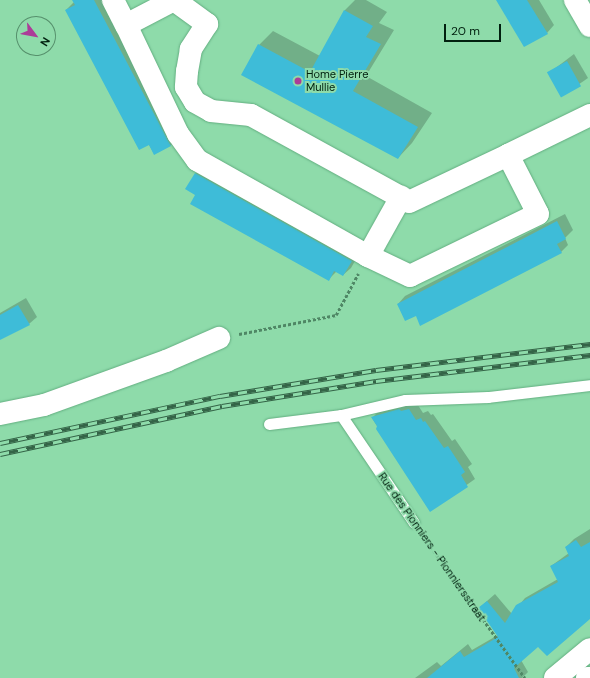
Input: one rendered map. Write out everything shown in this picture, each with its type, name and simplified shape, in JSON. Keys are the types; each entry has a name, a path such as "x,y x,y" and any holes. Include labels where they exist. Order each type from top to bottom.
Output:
{"street":[{"path":"113,0 178,134 197,160 368,256 410,276 538,214 508,155"},
{"path":"126,25 175,0 208,24 191,49 187,71 186,87 195,102 211,110 251,115 410,202 590,115"},
{"path":"575,0 590,26"},
{"path":"368,256 401,197"},
{"path":"0,414 44,405 166,361 219,338"},
{"path":"554,678 590,649"}],"lane":[{"path":"269,424 341,415 405,400 488,397 590,385"},
{"name":"Rue des Pionniers - Pionniersstraat","path":"341,415 414,523"}],"path":[{"path":"219,338 336,315 368,256"},
{"name":"Rue des Pionniers - Pionniersstraat","path":"414,523 525,678"}],"building":[{"path":"72,0 94,0 171,146 154,155 149,145 139,150 65,10 75,5"},
{"path":"496,0 527,0 548,34 524,47"},
{"name":"Home Pierre Mullie","path":"344,10 373,26 366,37 381,44 353,91 418,127 398,159 241,75 258,44 310,72"},
{"path":"567,61 581,86 561,98 547,72"},
{"path":"195,173 352,261 343,276 334,271 329,281 190,204 195,195 185,189"},
{"path":"557,221 566,239 557,244 562,253 420,326 416,316 405,321 397,304"},
{"path":"18,305 30,325 0,340 0,315"},
{"path":"399,409 401,411 409,409 416,420 421,418 423,422 425,421 444,448 448,446 465,472 461,475 468,487 430,512 376,429 377,426 371,417"},
{"path":"576,540 581,547 590,542 590,619 547,656 538,647 514,668 519,678 427,678 460,651 464,657 498,637 478,608 487,601 505,623 516,605 558,582 550,566 569,556 565,547"}],"railway":[{"path":"0,443 220,396 376,370 590,344"},
{"path":"0,454 222,406 376,381 590,355"}],"place":[{"name":"Home Pierre Mullie","path":"298,81"}]}
